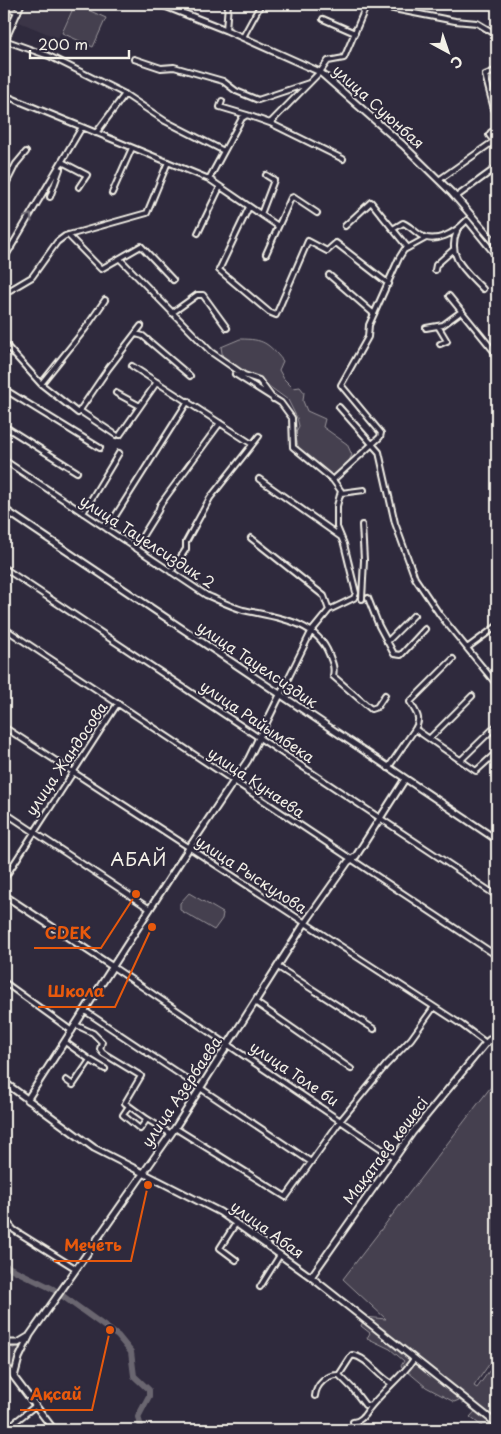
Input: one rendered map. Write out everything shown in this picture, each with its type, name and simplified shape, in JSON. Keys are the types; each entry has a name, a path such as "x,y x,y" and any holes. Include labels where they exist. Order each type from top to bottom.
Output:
{"street":[{"path":"21,4 4,41 49,56 125,94 165,121 224,150"},
{"name":"улица Суюнбая","path":"160,4 243,37 320,72 403,145 439,180 497,245"},
{"path":"226,30 228,4"},
{"path":"243,37 260,4"},
{"path":"270,123 320,72 328,61 344,58 368,4 477,23 497,35"},
{"path":"400,10 402,4"},
{"path":"4,6 18,12"},
{"path":"323,19 355,34"},
{"path":"134,59 161,68 174,67 223,81 236,91 258,100 309,83"},
{"path":"494,110 485,75 497,70"},
{"path":"96,133 125,94"},
{"path":"4,95 209,179 278,226"},
{"path":"222,101 220,107 270,123 343,159"},
{"path":"209,179 242,118 247,115"},
{"path":"4,259 82,127"},
{"path":"497,132 489,134 497,146"},
{"path":"439,180 494,141"},
{"path":"112,193 132,148"},
{"path":"4,188 16,164 26,152"},
{"path":"62,161 87,175 79,187"},
{"path":"50,197 62,161"},
{"path":"4,304 5,293 32,277 57,242 68,235 147,213 168,162"},
{"path":"456,197 497,167"},
{"path":"260,214 274,180 266,175"},
{"path":"198,233 220,186"},
{"path":"266,254 291,198 317,213"},
{"path":"345,226 371,202 408,248"},
{"path":"249,207 219,270 269,312 276,315 308,241 312,241 327,251 336,243 389,284"},
{"path":"333,480 372,444 381,433 341,385 368,337 369,325 399,258 408,248 426,238 439,237 457,231 472,215"},
{"path":"466,221 497,256"},
{"path":"392,229 406,224 426,238"},
{"path":"457,231 453,250 458,263 483,289"},
{"path":"68,235 101,269 140,246 173,280"},
{"path":"4,242 11,248"},
{"path":"435,270 436,265 453,250"},
{"path":"120,259 211,352 244,375 259,380 273,399"},
{"path":"329,276 374,314"},
{"path":"172,313 197,294 203,295 227,328"},
{"path":"449,296 497,355"},
{"path":"41,384 85,329 105,300"},
{"path":"426,328 448,322 462,311"},
{"path":"80,411 108,369 141,326"},
{"path":"438,326 447,341 440,344"},
{"path":"136,334 142,336 190,376"},
{"path":"4,343 41,384 76,413 80,411 118,435 157,382"},
{"path":"132,366 252,444"},
{"path":"27,1100 189,848 234,782 260,738 311,632 329,610 354,598 356,593 336,519 341,493 333,480 295,450 291,444 292,418 281,403 234,374"},
{"path":"4,389 100,448"},
{"path":"116,393 140,406"},
{"path":"107,529 188,401"},
{"path":"339,407 382,458 395,524 415,578 440,615 497,685"},
{"path":"135,548 158,511 160,504 220,423"},
{"path":"4,426 77,472"},
{"path":"171,572 186,549 186,542 210,498 259,436"},
{"path":"83,513 119,453"},
{"name":"улица Тауелсиздик 2","path":"4,460 206,596 241,609 285,618 311,632 325,643 334,668 333,676 340,684 374,710 385,695"},
{"path":"259,479 341,538"},
{"path":"341,493 364,490"},
{"name":"улица Тауелсиздик","path":"4,509 497,840"},
{"path":"362,525 364,560 362,598"},
{"path":"251,538 324,596 329,610"},
{"name":"улица Райымбека","path":"4,568 497,896"},
{"path":"368,598 394,654 401,655 425,629"},
{"path":"387,642 414,615"},
{"path":"467,648 497,626"},
{"name":"улица Кунаева","path":"4,628 497,956"},
{"path":"388,768 419,723 419,718 410,702 453,659"},
{"path":"430,738 472,696"},
{"name":"улица Жандосова","path":"4,878 118,703"},
{"path":"462,760 497,725"},
{"name":"улица Рыскулова","path":"4,727 434,1007 486,1043"},
{"path":"415,729 462,760 476,772 497,752"},
{"name":"улица Азербаева","path":"14,1377 19,1358 30,1334 142,1172 171,1134 305,923 351,860 356,856 405,779"},
{"path":"4,812 150,909"},
{"name":"улица Толе би","path":"4,894 395,1158"},
{"path":"278,966 374,1029"},
{"path":"4,982 72,1031"},
{"path":"255,1002 351,1069"},
{"path":"175,1128 286,1197 341,1120 386,1064 411,1039 434,1007"},
{"path":"85,1010 311,1162"},
{"path":"76,1025 93,1033 102,1042 100,1049 103,1052 140,1076 125,1100 129,1106 171,1134"},
{"name":"Мақатаев көшесі","path":"311,1277 395,1158 486,1043 497,1033"},
{"path":"65,1042 105,1069"},
{"path":"66,1080 73,1085 90,1060"},
{"name":"улица Абая","path":"4,1082 94,1148 220,1212 236,1223 311,1277 497,1424"},
{"path":"129,1106 123,1115 140,1129 147,1119"},
{"path":"4,1218 14,1230 76,1268"},
{"path":"236,1223 220,1248 236,1260"},
{"path":"260,1287 280,1255"},
{"path":"4,1343 18,1343 30,1334"},
{"path":"315,1396 316,1391 327,1378 339,1376 352,1355 361,1357 377,1374 391,1383"},
{"path":"353,1422 361,1419 414,1359"},
{"path":"4,1364 54,1430"},
{"path":"339,1376 353,1388 365,1405 371,1406"},
{"path":"5,1430 35,1406"}],"shaded area":[{"path":"27,4 74,4 58,38 19,22"},
{"path":"75,4 106,18 93,47 62,33"},
{"path":"240,339 260,341 269,346 283,361 279,370 284,379 293,388 300,387 304,392 303,401 307,411 325,419 323,427 347,444 352,455 346,467 333,478 299,450 295,434 299,426 288,400 262,381 244,373 223,359 221,347"},
{"path":"189,893 223,913 222,919 214,930 180,910 180,903"},
{"path":"497,1079 497,1353 474,1386 477,1388 497,1360 497,1430 487,1430 470,1417 480,1406 470,1398 464,1404 459,1400 454,1402 426,1387 401,1366 404,1361 390,1349 367,1338 370,1333 361,1326 365,1317 386,1319 343,1279"},
{"path":"25,1342 12,1371 4,1361 4,1346 14,1348"}],"waterway":[{"path":"4,1265 53,1289 118,1336 131,1352 134,1376 149,1390 149,1396 138,1417 142,1430"}],"place":[{"name":"CDEK","path":"136,894"},
{"name":"Школа","path":"152,927"},
{"name":"Мечеть","path":"148,1185"},
{"name":"Ақсай","path":"110,1330"}],"district":[{"name":"АБАЙ","path":"139,860"}]}
